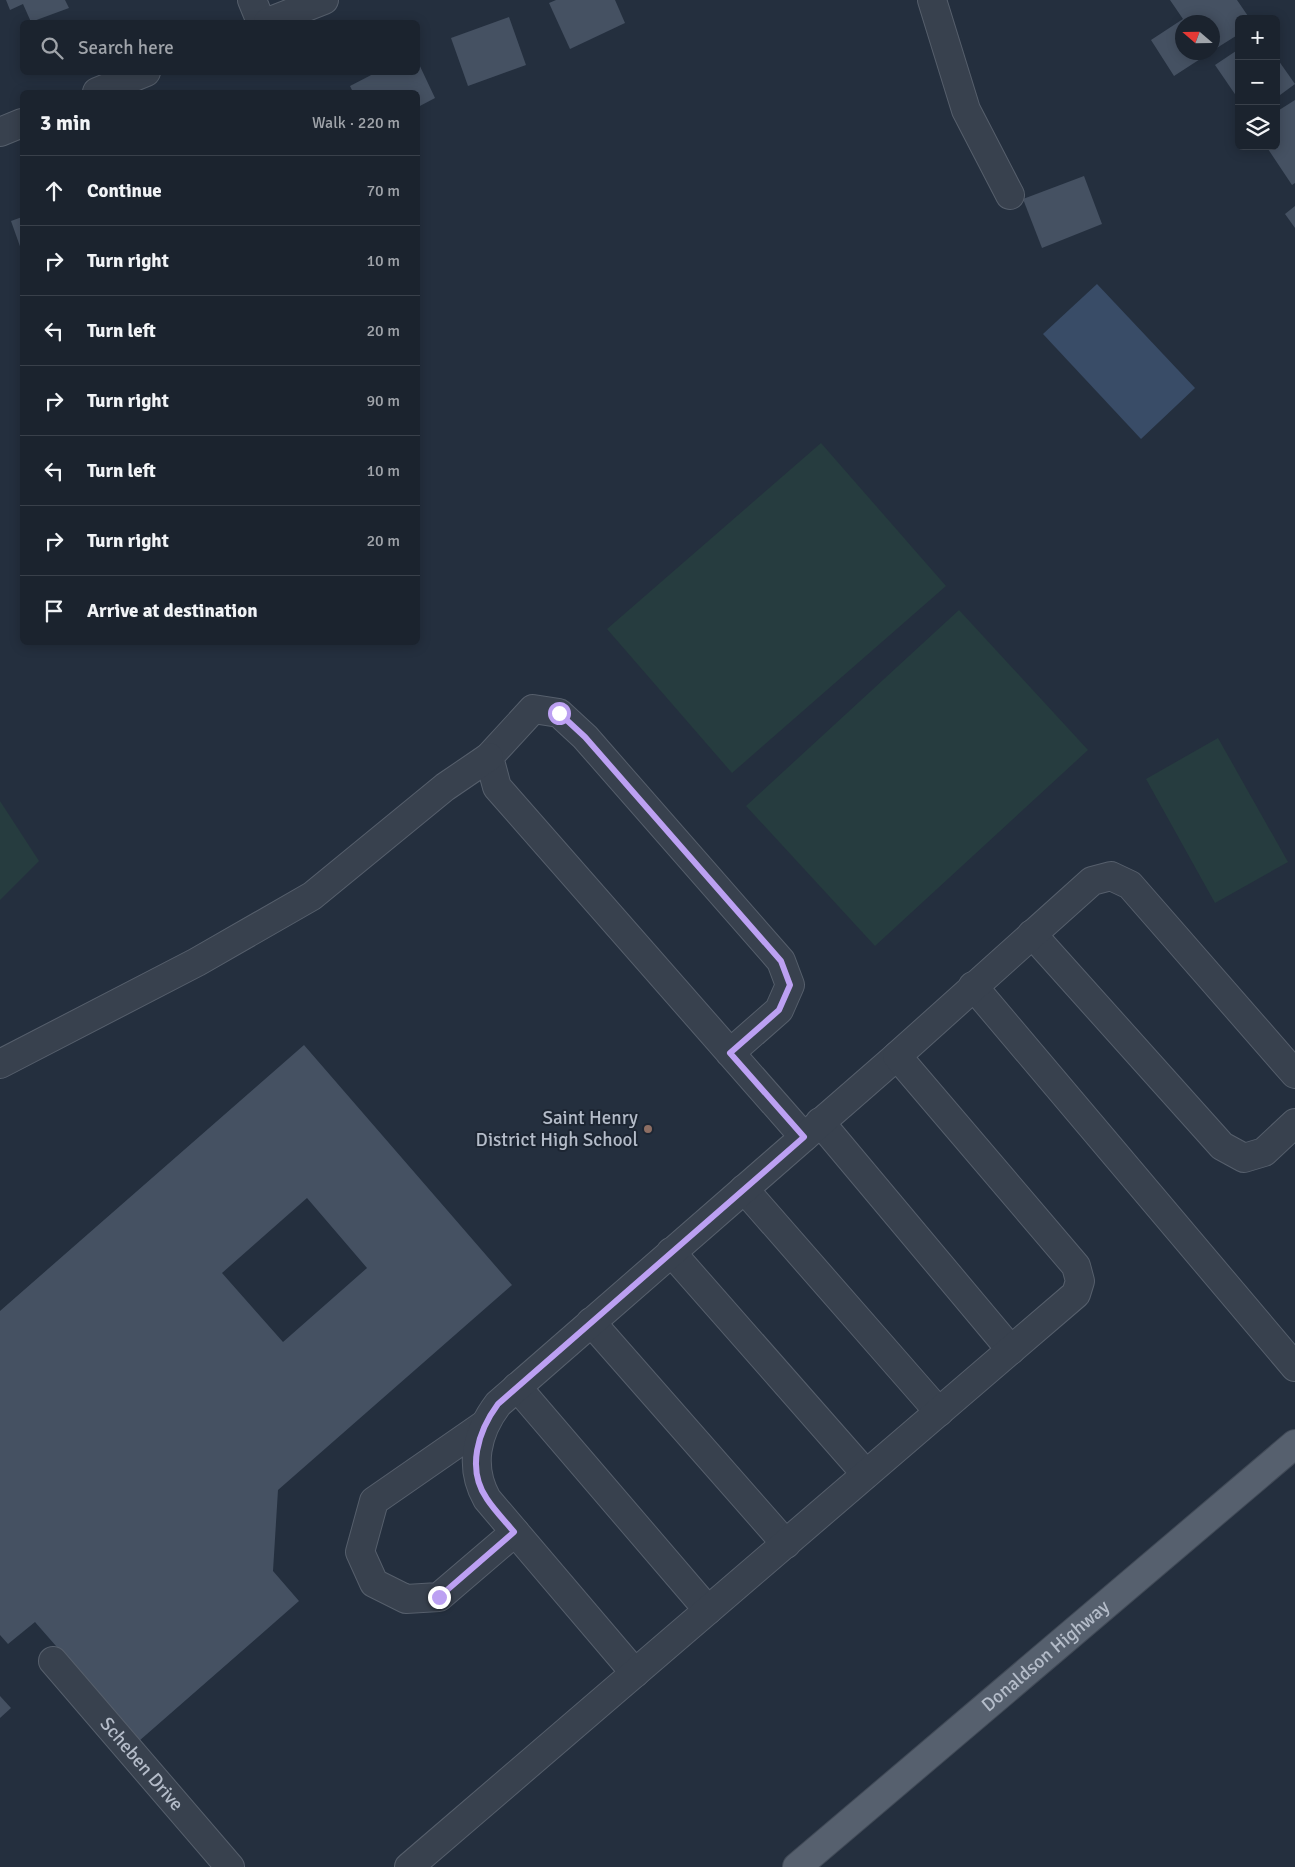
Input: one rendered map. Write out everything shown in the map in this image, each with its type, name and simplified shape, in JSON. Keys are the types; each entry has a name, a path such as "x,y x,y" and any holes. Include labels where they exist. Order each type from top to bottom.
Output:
{"main road":[{"name":"Donaldson Highway","path":"797,1867 1295,1444"}],"street":[{"path":"252,0 260,20"},
{"path":"273,20 324,0"},
{"path":"932,0 966,110 1010,196"},
{"path":"102,90 139,75"},
{"path":"0,132 20,124"},
{"path":"0,1064 197,962 312,896 445,787 489,756 533,709 559,713 585,737 781,961 790,985 779,1010 730,1053"},
{"path":"489,756 497,787 730,1053 812,1130 1011,1350"},
{"path":"636,1673 514,1532 487,1499 480,1487 476,1460 485,1424 498,1404 897,1056 1092,881 1111,876 1130,885 1295,1074"},
{"path":"1032,934 1222,1146 1244,1158 1264,1152 1295,1123"},
{"path":"973,986 1295,1367"},
{"path":"409,1867 1076,1294 1080,1287 1076,1266 897,1056"},
{"path":"744,1189 939,1412"},
{"path":"671,1252 866,1474"},
{"path":"591,1322 786,1544"},
{"path":"517,1387 708,1610"},
{"path":"485,1424 374,1501 360,1552 374,1583 406,1599 439,1597 514,1532"},
{"name":"Scheben Drive","path":"53,1661 230,1867"}],"green space":[{"path":"821,443 946,586 732,773 607,629"},
{"path":"959,610 1088,750 875,946 746,806"},
{"path":"1218,738 1288,862 1215,903 1146,779"},
{"path":"0,801 39,861 0,900"}],"water":[{"path":"1097,284 1195,388 1141,439 1043,334"}],"building":[{"path":"6,0 65,0 69,8 36,20 30,20 23,4 10,10"},
{"path":"556,0 615,0 625,23 570,49 549,3"},
{"path":"1170,0 1237,0 1247,15 1235,15 1235,37 1220,46 1220,15 1180,15"},
{"path":"509,17 526,65 468,86 451,38"},
{"path":"1175,24 1175,60 1199,60 1174,76 1151,40"},
{"path":"1235,52 1235,94 1215,65"},
{"path":"1280,63 1295,84 1280,95"},
{"path":"420,66 435,98 420,106 420,90 352,90 350,86 371,75 420,75"},
{"path":"1295,100 1295,183 1292,185 1269,150 1280,150 1280,109"},
{"path":"1084,176 1102,224 1042,248 1023,199"},
{"path":"1295,206 1295,228 1285,214"},
{"path":"20,218 20,246 11,221"},
{"path":"304,1045 512,1285 278,1490 273,1571 299,1601 139,1741 35,1622 8,1644 0,1635 0,1311","holes":["307,1198 367,1268 283,1342 222,1273"]},
{"path":"0,1696 11,1708 0,1718"}],"place":[{"name":"Saint Henry District High School","path":"648,1129"}],"route":[{"path":"439,1597 514,1532 487,1499 480,1487 476,1474 480,1436 490,1414 498,1404 804,1137 730,1053 779,1010 790,985 781,961 585,737 559,713"}]}
